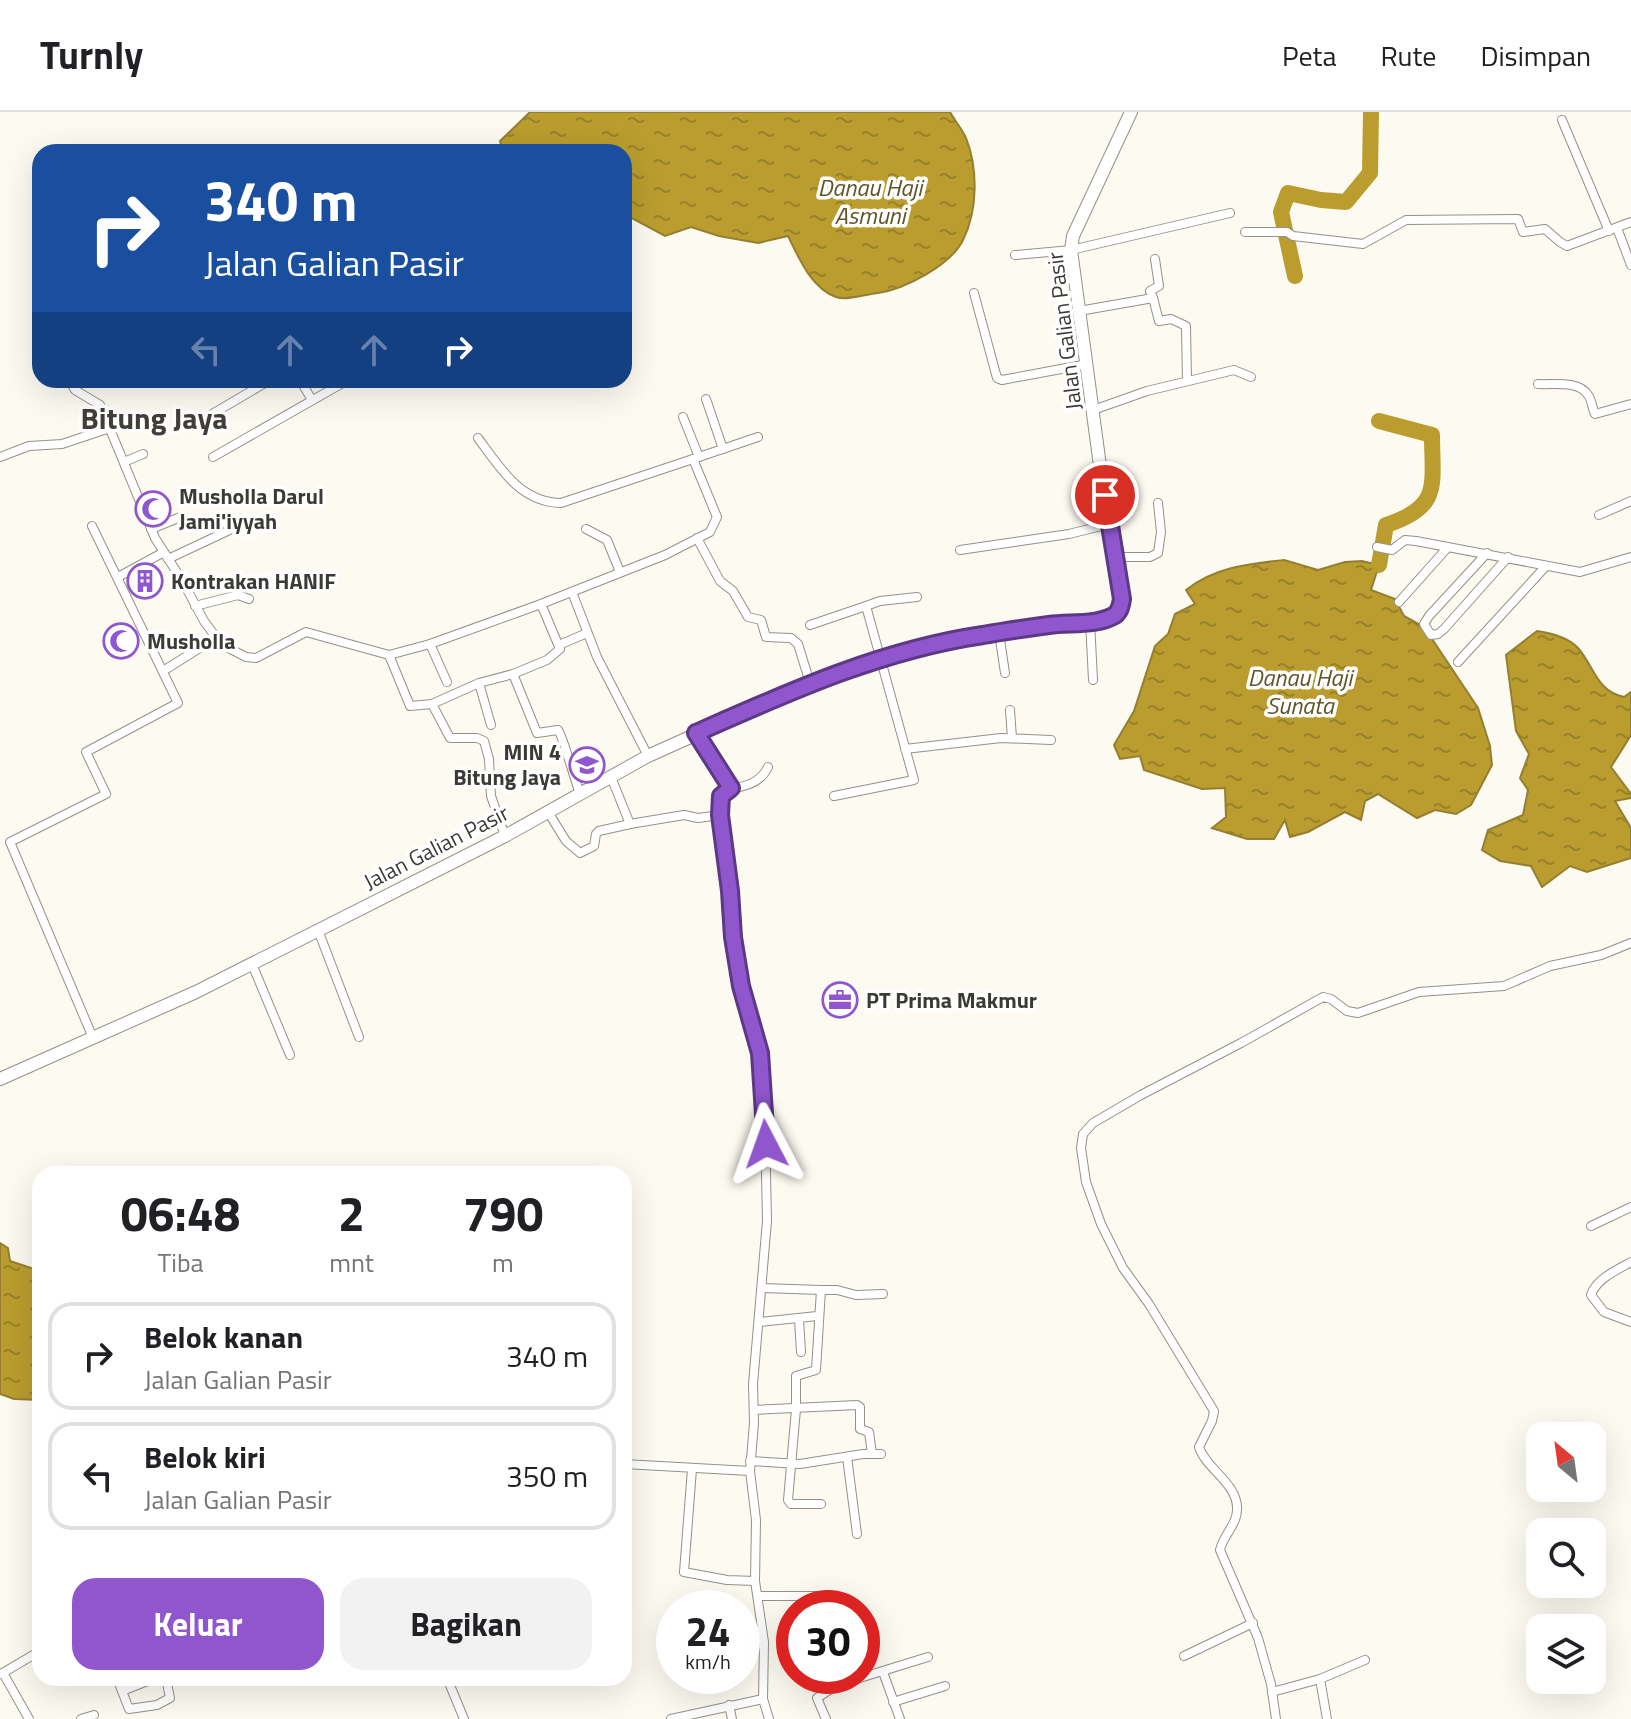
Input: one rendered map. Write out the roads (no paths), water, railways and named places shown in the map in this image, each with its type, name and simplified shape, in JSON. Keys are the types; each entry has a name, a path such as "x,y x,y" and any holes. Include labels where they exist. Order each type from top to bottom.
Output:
{"street":[{"name":"Jalan Galian Pasir","path":"0,1079 252,964 505,836 648,756 810,683 881,658 949,641 1114,615 1121,605 1116,557 1071,250 1073,236 1131,112"},
{"path":"1562,120 1631,265"},
{"path":"1015,255 1071,250 1230,213"},
{"path":"1245,232 1285,232 1293,236 1359,244 1406,220 1518,219 1524,233 1545,229 1567,246 1631,222"},
{"path":"1155,259 1159,286 1150,291 1159,321 1173,319 1186,326 1187,381"},
{"path":"974,293 997,378 1002,380 1088,364"},
{"path":"1079,311 1153,298"},
{"path":"1093,410 1147,391 1234,370 1251,377"},
{"path":"1538,384 1558,383 1583,390 1595,414 1631,404"},
{"path":"74,388 98,402 151,529 195,606 221,644 246,657 264,656 306,632 389,655 430,644 665,555 710,532 717,523 717,517 683,417"},
{"path":"202,420 256,388"},
{"path":"305,388 312,400"},
{"path":"213,457 334,388"},
{"path":"706,399 723,449"},
{"path":"0,457 29,446 62,444 110,428"},
{"path":"478,438 527,495 561,503 758,437"},
{"path":"124,462 143,454"},
{"path":"1599,515 1631,501"},
{"path":"1116,557 1155,556 1160,547 1158,503"},
{"path":"151,529 183,516"},
{"path":"118,577 251,520"},
{"path":"960,550 1069,534 1109,524"},
{"path":"92,526 178,703 86,752 106,794 10,842 93,1038"},
{"path":"586,529 607,540 620,572"},
{"path":"697,538 720,581 733,591 748,617 761,620 766,637 791,638 798,644 810,683"},
{"path":"1377,547 1392,550 1405,540 1580,572 1631,557"},
{"path":"1399,602 1448,547"},
{"path":"1487,553 1429,616 1424,624 1431,635 1444,629 1508,557"},
{"path":"1458,662 1546,566"},
{"path":"572,592 604,672 648,756"},
{"path":"195,606 238,595 249,599"},
{"path":"810,625 880,601 917,597"},
{"path":"389,655 410,706 432,704 479,683 513,674 558,653 559,645 541,604"},
{"path":"834,796 914,780 866,606"},
{"path":"1090,621 1093,680"},
{"path":"559,645 587,633"},
{"path":"999,633 1005,673"},
{"path":"163,671 215,635"},
{"path":"430,644 447,682"},
{"path":"513,674 537,733 558,730 562,734 580,794"},
{"path":"479,683 491,725"},
{"path":"432,704 450,738 484,741 489,759 491,796 505,836"},
{"path":"1010,710 1012,738"},
{"path":"562,734 572,733"},
{"path":"696,733 731,788"},
{"path":"905,749 1012,738 1051,740"},
{"path":"757,1590 756,1520 750,1466 753,1384 767,1221 766,1161 760,1053 741,986 720,815 721,796 731,788 757,781 768,767"},
{"path":"611,777 630,824"},
{"path":"548,812 566,841 580,853 594,846 599,831 684,815 698,818 720,815"},
{"path":"318,930 359,1037"},
{"path":"1276,1719 1272,1692 1253,1623 1220,1550 1238,1508 1229,1488 1205,1460 1199,1447 1214,1411 1149,1304 1123,1268 1106,1234 1086,1182 1081,1148 1083,1134 1093,1123 1141,1095 1323,997 1347,1011 1358,1013 1419,992 1504,986 1550,966 1601,955 1631,943"},
{"path":"252,964 290,1055"},
{"path":"1591,1226 1631,1207"},
{"path":"1631,1262 1600,1282 1591,1295 1604,1312 1631,1322"},
{"path":"762,1288 883,1294"},
{"path":"821,1290 816,1370 796,1376 788,1503 821,1504"},
{"path":"759,1322 817,1316"},
{"path":"799,1319 801,1352"},
{"path":"632,1464 692,1469 792,1465 877,1454 869,1432 860,1429 860,1407 857,1405 754,1410"},
{"path":"847,1457 857,1534"},
{"path":"692,1469 683,1571 727,1580 755,1581"},
{"path":"760,1611 764,1642 763,1699 769,1719"},
{"path":"1184,1656 1253,1623"},
{"path":"29,1719 2,1674 32,1656"},
{"path":"826,1719 817,1702 818,1695 837,1685 928,1657"},
{"path":"1272,1692 1320,1679 1365,1660"},
{"path":"883,1672 900,1719"},
{"path":"1320,1679 1327,1719"},
{"path":"120,1686 129,1709 157,1705 170,1698 168,1686"},
{"path":"122,1691 135,1686"},
{"path":"450,1686 464,1719"},
{"path":"893,1702 945,1686"},
{"path":"671,1719 763,1699"},
{"path":"729,1705 732,1719"},
{"path":"81,1719 94,1715"}],"water":[{"name":"Danau Haji Asmuni","path":"530,112 950,112 970,150 974,202 963,240 938,267 889,291 840,298 827,293 813,280 788,236 758,243 691,227 665,236 632,218 632,144 501,144 500,141"},
{"name":"Danau Haji Sunata","path":"1284,560 1318,570 1345,562 1362,561 1379,565 1371,590 1395,599 1404,616 1424,627 1478,708 1490,746 1492,765 1471,805 1456,814 1435,810 1417,818 1378,794 1365,801 1361,820 1345,812 1308,832 1290,837 1285,820 1274,839 1247,839 1212,828 1226,817 1225,788 1202,789 1144,770 1140,756 1120,759 1114,745 1134,711 1155,646 1168,634 1175,614 1195,604 1186,590 1220,571"},
{"path":"1537,631 1559,636 1574,644 1607,689 1624,697 1631,692 1631,735 1611,767 1631,794 1631,798 1615,801 1631,828 1631,858 1587,872 1570,866 1542,887 1531,866 1500,861 1482,850 1488,830 1523,815 1528,790 1520,778 1529,754 1516,731 1506,655"},
{"path":"0,1243 8,1248 10,1261 32,1268 32,1400 14,1399 0,1394"}],"waterway":[{"path":"1295,276 1281,212 1288,193 1346,202 1370,173 1371,112"},
{"path":"1379,421 1432,435 1433,468 1430,492 1425,502 1404,518 1386,525 1379,565"}],"place":[{"name":"Musholla Darul Jami'iyyah","path":"153,509"},
{"name":"Kontrakan HANIF","path":"145,581"},
{"name":"Musholla","path":"121,641"},
{"name":"MIN 4 Bitung Jaya","path":"587,765"},
{"name":"PT Prima Makmur","path":"840,1000"}],"district":[{"name":"Bitung Jaya","path":"154,418"}]}
